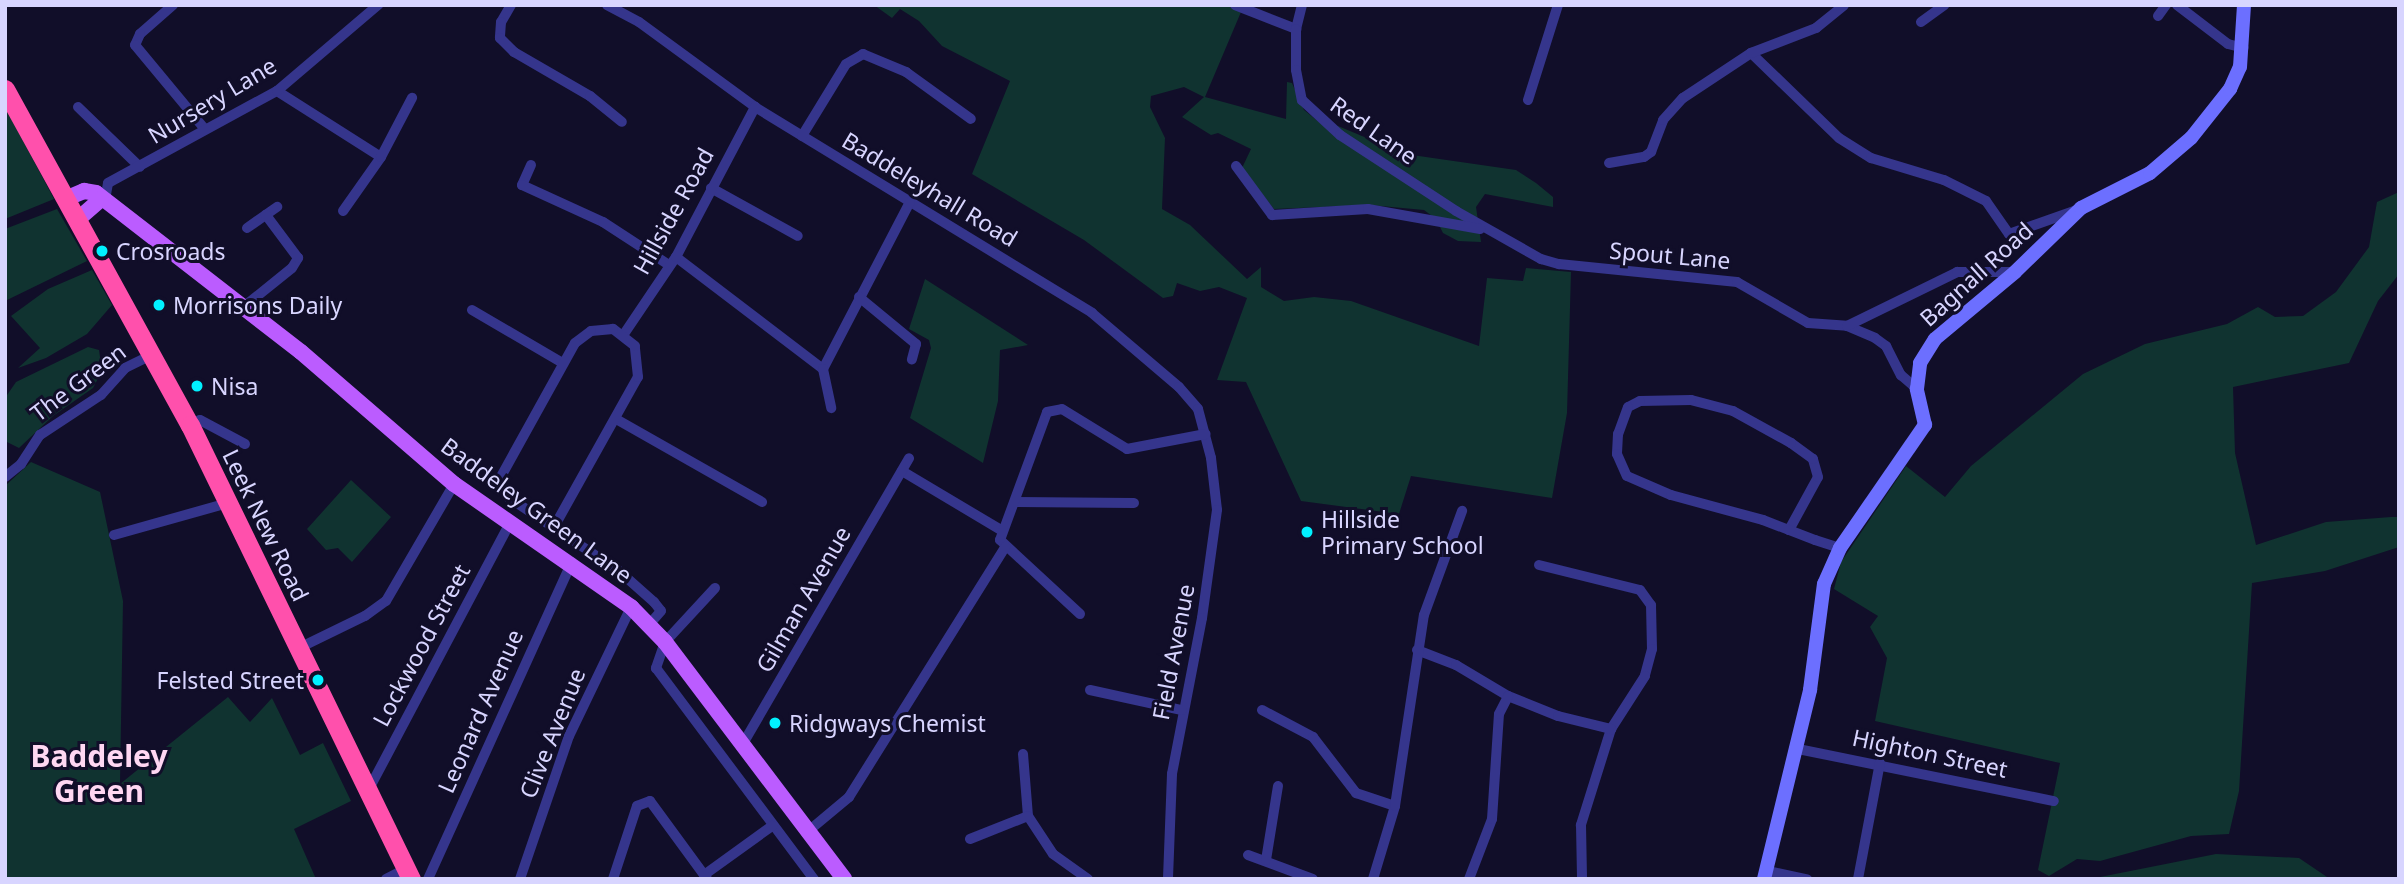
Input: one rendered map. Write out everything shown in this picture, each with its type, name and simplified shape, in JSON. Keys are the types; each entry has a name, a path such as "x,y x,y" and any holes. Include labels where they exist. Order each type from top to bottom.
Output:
{"highway":[{"name":"Leek New Road","path":"5,89 190,425 408,874"}],"main road":[{"path":"65,199 84,191 96,193 103,200 77,220"},
{"name":"Baddeley Green Lane","path":"103,200 241,309 301,352 454,484 572,562 631,607 665,642 839,877"}],"street":[{"path":"173,5 140,34 135,46 204,128"},
{"name":"Nursery Lane","path":"103,200 108,183 204,128 277,91 377,5"},
{"path":"511,5 501,22 500,38 514,52 590,96 622,122"},
{"name":"Baddeleyhall Road","path":"607,5 639,22 755,107 1092,313 1156,367 1198,410 1206,434"},
{"path":"1235,5 1296,29"},
{"name":"Red Lane","path":"1302,5 1296,29 1297,89 1314,114 1487,230"},
{"path":"1528,100 1558,5"},
{"path":"1609,163 1651,152 1663,120 1683,98 1751,54 1815,28 1844,5"},
{"path":"1921,22 1944,5"},
{"path":"2158,16 2166,5"},
{"path":"2178,5 2228,44 2244,48"},
{"name":"Bagnall Road","path":"1766,875 1798,749 1824,584 1840,548 1925,425 1917,388 1920,362 1935,339 2015,272 2081,208 2150,173 2191,138 2230,89 2244,48 2245,5"},
{"path":"802,136 846,64 863,54 906,72 971,119"},
{"path":"1751,54 1839,138 1871,158 1944,180 1986,201 2009,234 2081,208"},
{"path":"277,91 381,157"},
{"path":"343,211 381,157 412,98"},
{"path":"78,107 140,167"},
{"name":"Hillside Road","path":"624,334 672,261 755,107"},
{"path":"531,165 522,185 603,222 672,261 823,369"},
{"path":"1236,166 1272,215 1368,209 1487,230"},
{"path":"711,188 798,236"},
{"path":"831,408 823,369 910,202"},
{"path":"247,228 277,207"},
{"path":"241,309 292,268 298,258 266,215"},
{"name":"Spout Lane","path":"1487,230 1559,264 1737,282 1808,323 1847,326 1885,345 1900,375 1917,388"},
{"path":"1847,326 1958,272 2015,272"},
{"path":"859,297 916,344 912,359"},
{"path":"472,310 561,362"},
{"path":"511,499 501,490 500,474 561,362 582,335 602,327 624,334 635,346 640,366 616,419 554,527"},
{"name":"The Green","path":"5,477 21,464 40,435 101,395 124,368 152,355"},
{"path":"1789,530 1818,477 1813,459 1791,443 1733,411 1691,400 1640,401 1628,407 1618,434 1617,454 1627,476 1671,495 1840,548"},
{"path":"1080,614 1005,547 1001,530 1017,502 1046,412 1056,408 1127,449 1206,434"},
{"path":"616,419 762,502"},
{"path":"190,425 200,421 245,444"},
{"name":"Field Avenue","path":"1168,879 1172,774 1215,544 1216,498 1206,434"},
{"name":"Gilman Avenue","path":"741,747 909,458"},
{"path":"902,471 1001,530"},
{"path":"299,648 365,616 386,601 454,484"},
{"name":"Lockwood Street","path":"369,789 506,518 511,499"},
{"name":"Baddeley Green Lane","path":"511,499 619,570 661,611 649,625"},
{"path":"1017,502 1134,503"},
{"path":"120,530 228,503"},
{"path":"1374,878 1395,806 1424,615 1462,511"},
{"path":"806,833 849,797 1005,547"},
{"name":"Leonard Avenue","path":"428,879 572,562"},
{"path":"1539,565 1640,590 1651,606 1652,649 1645,676 1611,729 1581,825 1582,879"},
{"path":"715,588 665,642 656,668 814,879"},
{"name":"Clive Avenue","path":"520,879 569,736 631,607"},
{"path":"1417,650 1457,665 1508,696 1558,716 1611,729"},
{"path":"1090,690 1182,710"},
{"path":"1469,879 1492,819 1499,714 1508,696"},
{"path":"1265,727 1267,713 1324,747 1356,793 1395,806"},
{"name":"Highton Street","path":"1798,749 1880,763 2054,801"},
{"path":"1023,754 1028,817 1053,854 1088,879"},
{"path":"1858,879 1880,763"},
{"path":"1024,773 1037,772"},
{"path":"1266,860 1278,786"},
{"path":"614,879 641,801 650,801 706,877 772,826"},
{"path":"970,838 1028,817"},
{"path":"1248,855 1313,879"},
{"path":"386,879 408,874"},
{"path":"1766,875 1807,879"}],"green space":[{"path":"874,5 1227,5 1241,12 1205,97 1286,119 1287,82 1292,83 1304,110 1330,131 1338,126 1405,154 1516,170 1536,183 1553,197 1553,207 1485,194 1476,207 1481,242 1458,241 1443,233 1436,219 1424,210 1370,205 1274,209 1242,168 1251,149 1218,133 1211,135 1182,117 1204,97 1184,87 1151,96 1150,107 1165,138 1162,209 1190,225 1247,279 1261,267 1261,287 1284,301 1314,297 1351,301 1479,346 1487,278 1523,281 1526,268 1571,272 1567,413 1552,498 1411,476 1399,514 1301,501 1246,382 1217,380 1247,298 1219,287 1200,291 1177,283 1173,296 1163,298 1084,240 972,174 1010,81 942,46 919,21 900,9 892,18"},
{"path":"5,107 54,199 5,219"},
{"path":"2399,192 2399,274 2378,301 2349,363 2233,387 2235,453 2256,545 2326,522 2399,517 2399,547 2325,571 2252,583 2239,791 2229,834 2191,836 2100,861 2077,859 2049,876 2038,870 2060,763 1875,721 1887,658 1870,627 1878,616 1834,589 1841,562 1906,466 1945,497 1971,466 2083,374 2145,344 2227,324 2258,307 2275,317 2303,316 2336,292 2369,247 2377,202"},
{"path":"57,209 87,261 5,301 5,229"},
{"path":"92,270 112,305 87,334 46,358 18,368 40,348 11,316 48,289"},
{"path":"925,279 1028,345 1000,350 998,401 983,463 910,418 931,348 929,340 909,329"},
{"path":"88,347 99,350 102,371 93,388 53,416 19,448 7,442 5,398 16,382"},
{"path":"31,462 100,492 123,601 120,784 228,697 250,722 272,698 300,755 323,743 351,801 294,829 316,879 5,879 5,486"},
{"path":"351,480 391,517 352,562 338,548 326,550 307,529"},
{"path":"2216,854 2299,858 2330,879 2090,879"}],"place":[{"name":"Crosroads","path":"102,251"},
{"name":"Morrisons Daily","path":"159,305"},
{"name":"Nisa","path":"197,386"},
{"name":"Hillside Primary School","path":"1307,532"},
{"name":"Felsted Street","path":"318,680"},
{"name":"Ridgways Chemist","path":"775,723"}],"district":[{"name":"Baddeley Green","path":"99,773"}]}
